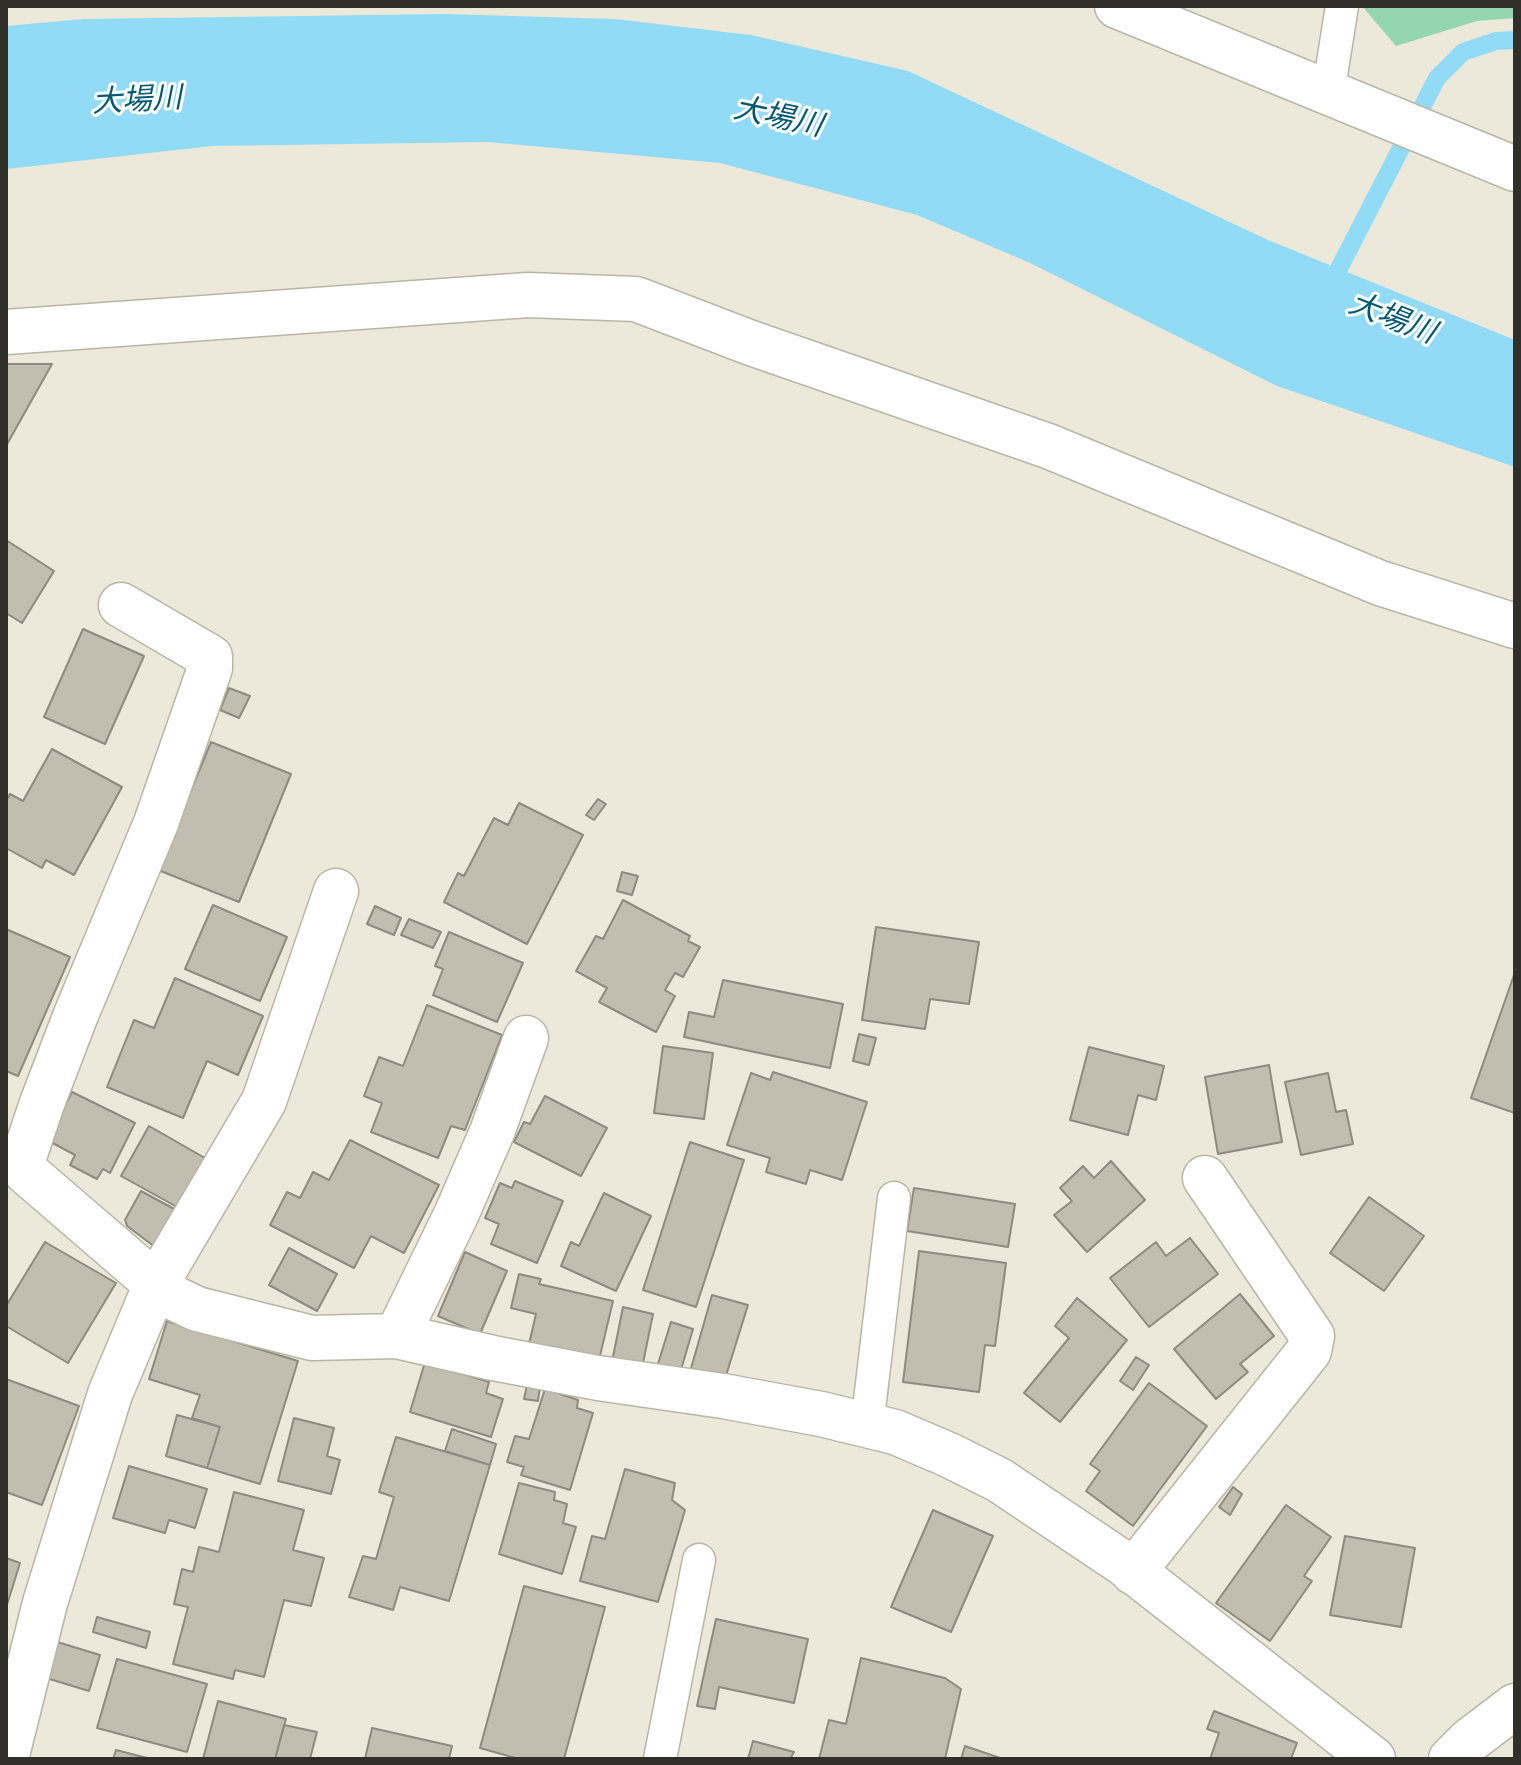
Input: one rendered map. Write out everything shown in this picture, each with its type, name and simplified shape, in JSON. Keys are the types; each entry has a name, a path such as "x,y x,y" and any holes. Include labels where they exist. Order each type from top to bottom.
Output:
{"street":[{"path":"1117,6 1515,169"},
{"path":"6,332 528,295 636,299 751,343 1048,446 1380,583 1515,626"},
{"path":"121,605 210,657 210,668 156,823 75,1017 22,1163 26,1172 156,1284 197,1309 258,1327 312,1338 397,1336 598,1378 737,1398 821,1414 908,1438 999,1480 1133,1572 1373,1759"},
{"path":"6,1759 45,1603 110,1394 156,1284 264,1101 336,891"},
{"path":"397,1336 456,1215 492,1132 526,1038"},
{"path":"1133,1572 1309,1351 1312,1336 1205,1178"},
{"path":"1451,1759 1515,1706"}],"lane":[{"path":"1328,94 1342,6"},
{"path":"867,1426 894,1198"},
{"path":"660,1759 699,1560"}],"green space":[{"path":"1362,6 1515,6 1515,18 1477,21 1396,46"}],"water":[{"name":"大場川","path":"445,14 615,19 751,35 908,71 1268,240 1515,340 1515,467 1277,386 1028,262 917,215 720,163 488,142 212,146 6,169 6,26 84,19"}],"building":[{"path":"6,364 52,364 6,446"},
{"path":"6,540 54,571 22,623 6,613"},
{"path":"83,629 144,656 105,744 44,717"},
{"path":"229,688 250,696 239,718 220,710"},
{"path":"211,742 291,774 239,902 158,870"},
{"path":"52,749 122,787 74,875 46,860 42,868 6,848 6,801 10,794 23,801"},
{"path":"598,799 606,804 594,820 586,815"},
{"path":"519,803 583,835 527,944 444,902 458,873 464,876 494,818 508,825"},
{"path":"622,872 638,876 632,895 617,891"},
{"path":"623,900 690,936 688,941 700,947 683,977 675,973 665,990 675,996 656,1032 599,1002 607,988 576,971 596,936 603,939"},
{"path":"213,905 287,937 260,1001 185,969"},
{"path":"375,906 401,918 394,935 367,924"},
{"path":"409,919 441,932 433,948 401,935"},
{"path":"876,927 979,942 969,1004 930,999 925,1029 862,1020"},
{"path":"6,929 70,957 18,1076 6,1071"},
{"path":"449,932 523,963 497,1022 433,995 443,969 435,966"},
{"path":"1515,972 1515,1113 1471,1098"},
{"path":"175,978 263,1016 238,1075 207,1061 183,1118 107,1087 134,1020 154,1028"},
{"path":"723,980 843,1004 830,1068 684,1037 689,1012 714,1017"},
{"path":"427,1005 502,1035 465,1130 451,1126 438,1158 371,1132 382,1103 364,1096 379,1057 403,1066"},
{"path":"859,1034 876,1038 869,1065 853,1061"},
{"path":"663,1046 713,1053 704,1119 654,1113"},
{"path":"1089,1047 1164,1066 1156,1100 1138,1095 1128,1135 1070,1120"},
{"path":"1269,1065 1282,1142 1218,1154 1205,1077"},
{"path":"773,1072 867,1102 842,1180 810,1170 806,1184 766,1172 770,1158 727,1145 751,1073 770,1080"},
{"path":"1328,1073 1336,1112 1346,1110 1353,1144 1301,1155 1285,1082"},
{"path":"72,1092 135,1123 110,1173 103,1169 97,1179 70,1165 75,1155 47,1140"},
{"path":"545,1096 607,1128 581,1176 514,1142 524,1122 530,1124"},
{"path":"149,1126 205,1158 177,1207 121,1176"},
{"path":"350,1140 439,1185 404,1253 371,1236 354,1268 270,1225 287,1192 300,1198 313,1172 329,1180"},
{"path":"690,1142 744,1160 696,1307 643,1290"},
{"path":"1111,1161 1145,1200 1087,1252 1054,1215 1072,1201 1060,1188 1083,1166 1094,1178"},
{"path":"515,1181 563,1201 537,1263 491,1244 499,1224 485,1218 500,1183 512,1188"},
{"path":"914,1188 1015,1204 1008,1247 907,1231"},
{"path":"141,1191 176,1210 155,1247 127,1226 125,1220"},
{"path":"604,1193 651,1216 616,1291 561,1266 571,1242 579,1246"},
{"path":"1369,1197 1424,1236 1384,1291 1330,1253"},
{"path":"1190,1238 1218,1274 1149,1327 1110,1278 1156,1242 1166,1256"},
{"path":"45,1242 116,1283 68,1363 6,1326 6,1306"},
{"path":"289,1248 337,1274 317,1311 269,1285"},
{"path":"919,1251 1006,1263 995,1346 985,1345 979,1392 903,1382"},
{"path":"465,1252 507,1271 480,1334 438,1316"},
{"path":"519,1274 541,1279 539,1284 613,1301 599,1360 529,1344 536,1314 511,1308"},
{"path":"1240,1294 1274,1336 1240,1364 1248,1372 1216,1399 1174,1349"},
{"path":"712,1295 748,1305 724,1382 690,1372"},
{"path":"1077,1298 1127,1340 1060,1422 1024,1393 1069,1338 1055,1326"},
{"path":"623,1307 653,1314 642,1368 612,1362"},
{"path":"167,1321 298,1361 260,1484 207,1468 220,1427 192,1418 200,1395 149,1379"},
{"path":"671,1322 693,1329 680,1373 657,1367"},
{"path":"1136,1357 1149,1365 1133,1390 1120,1381"},
{"path":"425,1362 489,1382 486,1393 503,1399 491,1437 410,1412"},
{"path":"6,1379 79,1406 42,1505 6,1492"},
{"path":"1149,1383 1207,1426 1133,1526 1086,1491 1100,1471 1090,1464"},
{"path":"527,1385 540,1387 538,1401 524,1399"},
{"path":"545,1389 578,1400 577,1408 593,1413 570,1490 521,1475 524,1467 507,1462 515,1436 529,1439"},
{"path":"177,1415 220,1427 207,1468 166,1456"},
{"path":"294,1418 334,1428 327,1456 340,1460 331,1494 278,1481"},
{"path":"452,1429 496,1444 490,1465 445,1451"},
{"path":"396,1437 490,1465 449,1601 400,1587 393,1610 349,1597 363,1556 376,1559 394,1497 379,1492"},
{"path":"129,1466 207,1489 195,1528 169,1520 165,1533 113,1518"},
{"path":"625,1469 675,1483 672,1500 685,1510 658,1602 580,1581 592,1536 605,1539"},
{"path":"519,1483 555,1492 554,1500 567,1504 563,1523 576,1527 562,1574 499,1554"},
{"path":"1233,1487 1242,1494 1230,1515 1219,1507"},
{"path":"234,1492 304,1510 293,1550 324,1558 311,1606 284,1600 264,1677 235,1670 233,1679 173,1664 188,1607 174,1604 182,1569 193,1572 199,1547 219,1552"},
{"path":"1286,1505 1331,1537 1304,1576 1312,1581 1270,1641 1216,1603"},
{"path":"933,1510 993,1536 951,1632 891,1607"},
{"path":"1345,1536 1415,1548 1401,1627 1330,1615"},
{"path":"6,1558 20,1563 6,1608"},
{"path":"524,1586 605,1607 564,1759 519,1759 480,1748"},
{"path":"97,1617 150,1632 146,1648 93,1632"},
{"path":"716,1619 808,1639 794,1703 719,1687 715,1709 697,1706"},
{"path":"54,1641 100,1655 89,1691 43,1677"},
{"path":"861,1658 945,1678 961,1689 945,1759 819,1759 829,1720 846,1724"},
{"path":"117,1659 207,1684 187,1752 97,1728"},
{"path":"218,1701 286,1719 275,1759 203,1759"},
{"path":"1214,1711 1297,1743 1291,1759 1210,1759 1219,1733 1207,1729"},
{"path":"284,1725 317,1732 310,1759 275,1759"},
{"path":"372,1728 452,1746 449,1759 365,1759"},
{"path":"753,1741 794,1752 790,1759 748,1759"},
{"path":"965,1746 1003,1759 961,1759"},
{"path":"116,1750 151,1759 113,1759"}],"waterway":[{"path":"1328,290 1437,78 1463,52 1496,41 1515,40"}]}
